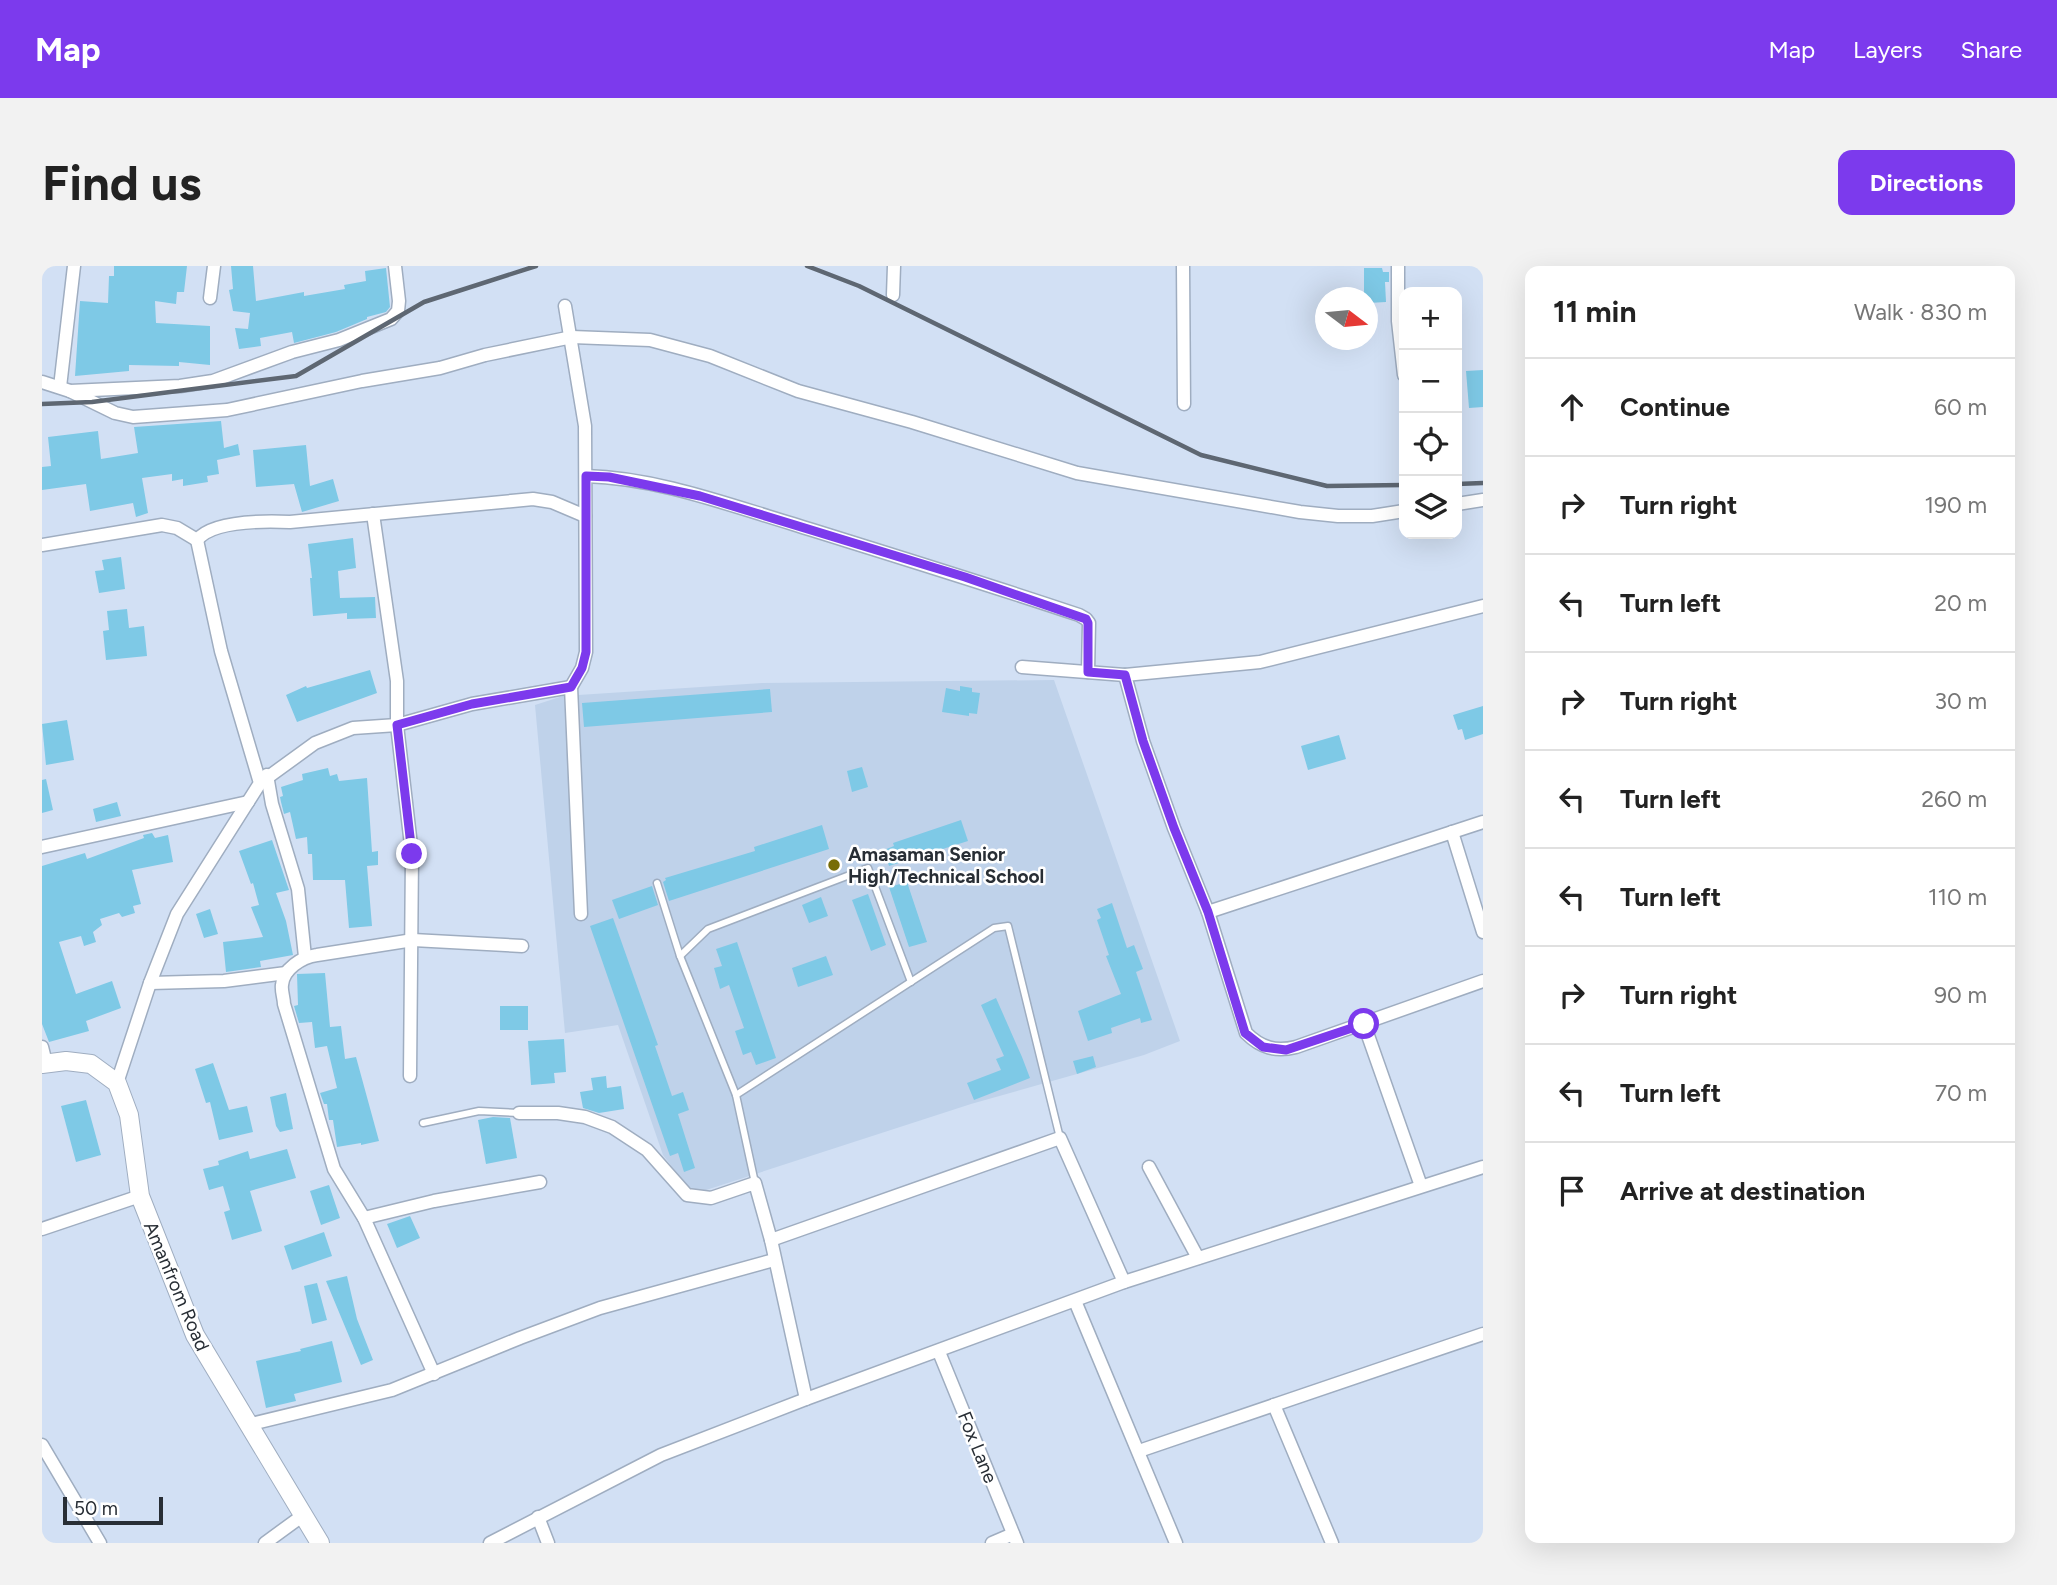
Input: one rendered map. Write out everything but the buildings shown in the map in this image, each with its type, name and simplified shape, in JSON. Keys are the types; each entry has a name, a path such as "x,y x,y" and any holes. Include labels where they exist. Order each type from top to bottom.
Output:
{"street":[{"path":"65,389 74,266"},
{"path":"210,298 214,266"},
{"path":"65,389 116,390 213,381 292,352 339,340 391,319 398,311 400,301 395,266"},
{"path":"892,295 894,266"},
{"path":"1183,266 1184,404"},
{"path":"1398,266 1398,321 1401,350"},
{"path":"565,306 585,426 586,652 582,668 571,687 581,914"},
{"path":"42,382 65,389 115,413 133,416 227,410 362,381 440,368 485,355 572,337 650,340 710,356 798,391 912,422 1077,473 1300,512 1349,516 1399,511"},
{"path":"586,476 609,477 700,496 965,577 1079,615 1088,623 1088,672"},
{"path":"197,540 204,532 264,521 290,522 533,499 552,502 585,516"},
{"path":"1462,503 1483,500"},
{"path":"373,514 397,681 397,725 412,854 410,1076"},
{"path":"42,545 162,525 177,528 197,540 221,651 298,889 305,957"},
{"path":"1022,667 1125,675 1260,662 1483,606"},
{"path":"1125,675 1147,753 1208,912 1245,1033 1254,1041 1263,1047 1286,1050 1483,981"},
{"path":"43,1058 91,1064 117,1083 150,983 177,914 264,779 315,743 353,728 397,725 472,704 571,687"},
{"path":"42,846 248,802"},
{"path":"1208,912 1483,822"},
{"path":"1452,832 1483,932"},
{"path":"435,1374 365,1218 334,1170 284,1004 282,985 286,973 305,957 413,940 522,946"},
{"path":"150,983 224,981 286,973"},
{"path":"1364,1024 1421,1186"},
{"name":"Amanfrom Road","path":"117,1083 129,1115 140,1196 195,1335 320,1543"},
{"path":"519,1113 585,1117 612,1127 647,1150 687,1195 711,1198 755,1183 771,1240 806,1399"},
{"path":"771,1240 1059,1138 1124,1282"},
{"path":"1149,1167 1198,1258"},
{"path":"490,1543 661,1455 806,1399 1124,1282 1483,1167"},
{"path":"365,1218 434,1201 540,1182"},
{"path":"42,1229 140,1196"},
{"path":"247,1425 392,1391 600,1308 774,1261"},
{"path":"1075,1301 1176,1543"},
{"path":"1139,1451 1483,1334"},
{"name":"Fox Lane","path":"939,1352 1015,1538"},
{"path":"1274,1405 1332,1543"},
{"path":"42,1446 100,1543"},
{"path":"265,1543 302,1516"},
{"path":"538,1517 548,1543"},
{"path":"992,1543 1015,1538"}],"lane":[{"path":"680,956 708,929 868,868 911,982"},
{"path":"657,883 680,956 736,1095 755,1183"},
{"path":"736,1095 994,928 1008,926 1059,1138"},
{"path":"423,1123 479,1111 519,1113"}],"shaded area":[{"name":"Amasaman Senior High/Technical School","path":"1054,680 1180,1041 1144,1055 971,1104 700,1192 688,1188 663,1155 618,1025 565,1033 535,705 563,696 762,683"}],"railway":[{"path":"42,404 92,402 296,376 424,302 536,266"},
{"path":"807,266 859,286 1201,455 1327,486 1399,485"},
{"path":"1462,484 1483,483"}],"place":[{"name":"Amasaman Senior High/Technical School","path":"834,865"}],"route":[{"path":"412,854 397,725 472,704 571,687 582,668 586,652 586,476 609,477 673,488 965,577 1086,619 1088,672 1125,675 1143,741 1208,912 1245,1033 1263,1047 1286,1050 1364,1024"}]}
